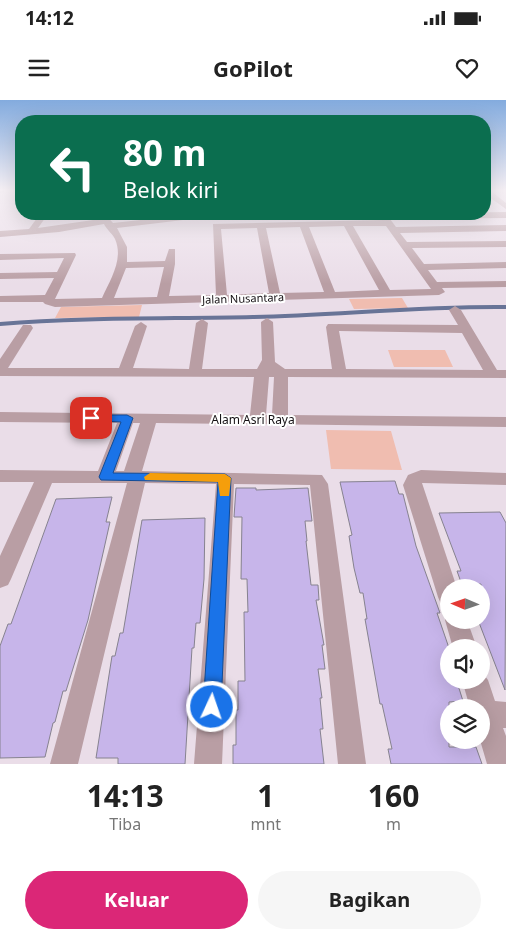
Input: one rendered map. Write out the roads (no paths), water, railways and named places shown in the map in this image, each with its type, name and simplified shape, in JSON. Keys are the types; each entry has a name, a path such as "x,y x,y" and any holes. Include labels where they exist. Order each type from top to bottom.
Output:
{"street":[{"path":"35,231 33,228 36,222"},
{"path":"0,234 35,231 92,222"},
{"path":"106,302 122,265 124,251 119,237 107,222"},
{"path":"222,299 216,226 374,222"},
{"path":"388,222 437,288"},
{"path":"404,222 506,228"},
{"path":"347,224 387,294"},
{"path":"304,225 331,296"},
{"path":"261,226 275,297"},
{"path":"406,245 506,244"},
{"path":"162,301 172,251"},
{"path":"0,257 71,255 50,298 0,299"},
{"path":"122,265 170,264"},
{"path":"423,267 506,265"},
{"path":"0,276 61,275"},
{"name":"Jalan Nusantara","path":"50,298 49,302 55,303 436,293 437,288 506,284"},
{"path":"455,310 466,329 500,374"},
{"path":"258,418 265,367 268,322"},
{"path":"195,372 202,323"},
{"path":"125,371 141,326"},
{"path":"340,373 332,327 466,329"},
{"path":"0,370 27,328"},
{"path":"0,370 195,372 265,367 281,373 500,374"},
{"path":"280,419 281,373"},
{"name":"Alam Asri Raya","path":"0,417 258,418 506,422"},
{"path":"105,477 127,418"},
{"path":"64,764 149,419"},
{"path":"0,476 316,479 319,484 352,764"},
{"path":"443,579 412,484 414,478 421,476 505,481"},
{"path":"0,579 45,477"},
{"path":"208,764 225,478"},
{"path":"481,689 496,714 502,764"}],"waterway":[{"path":"0,324 63,320 253,317 506,307"}]}
